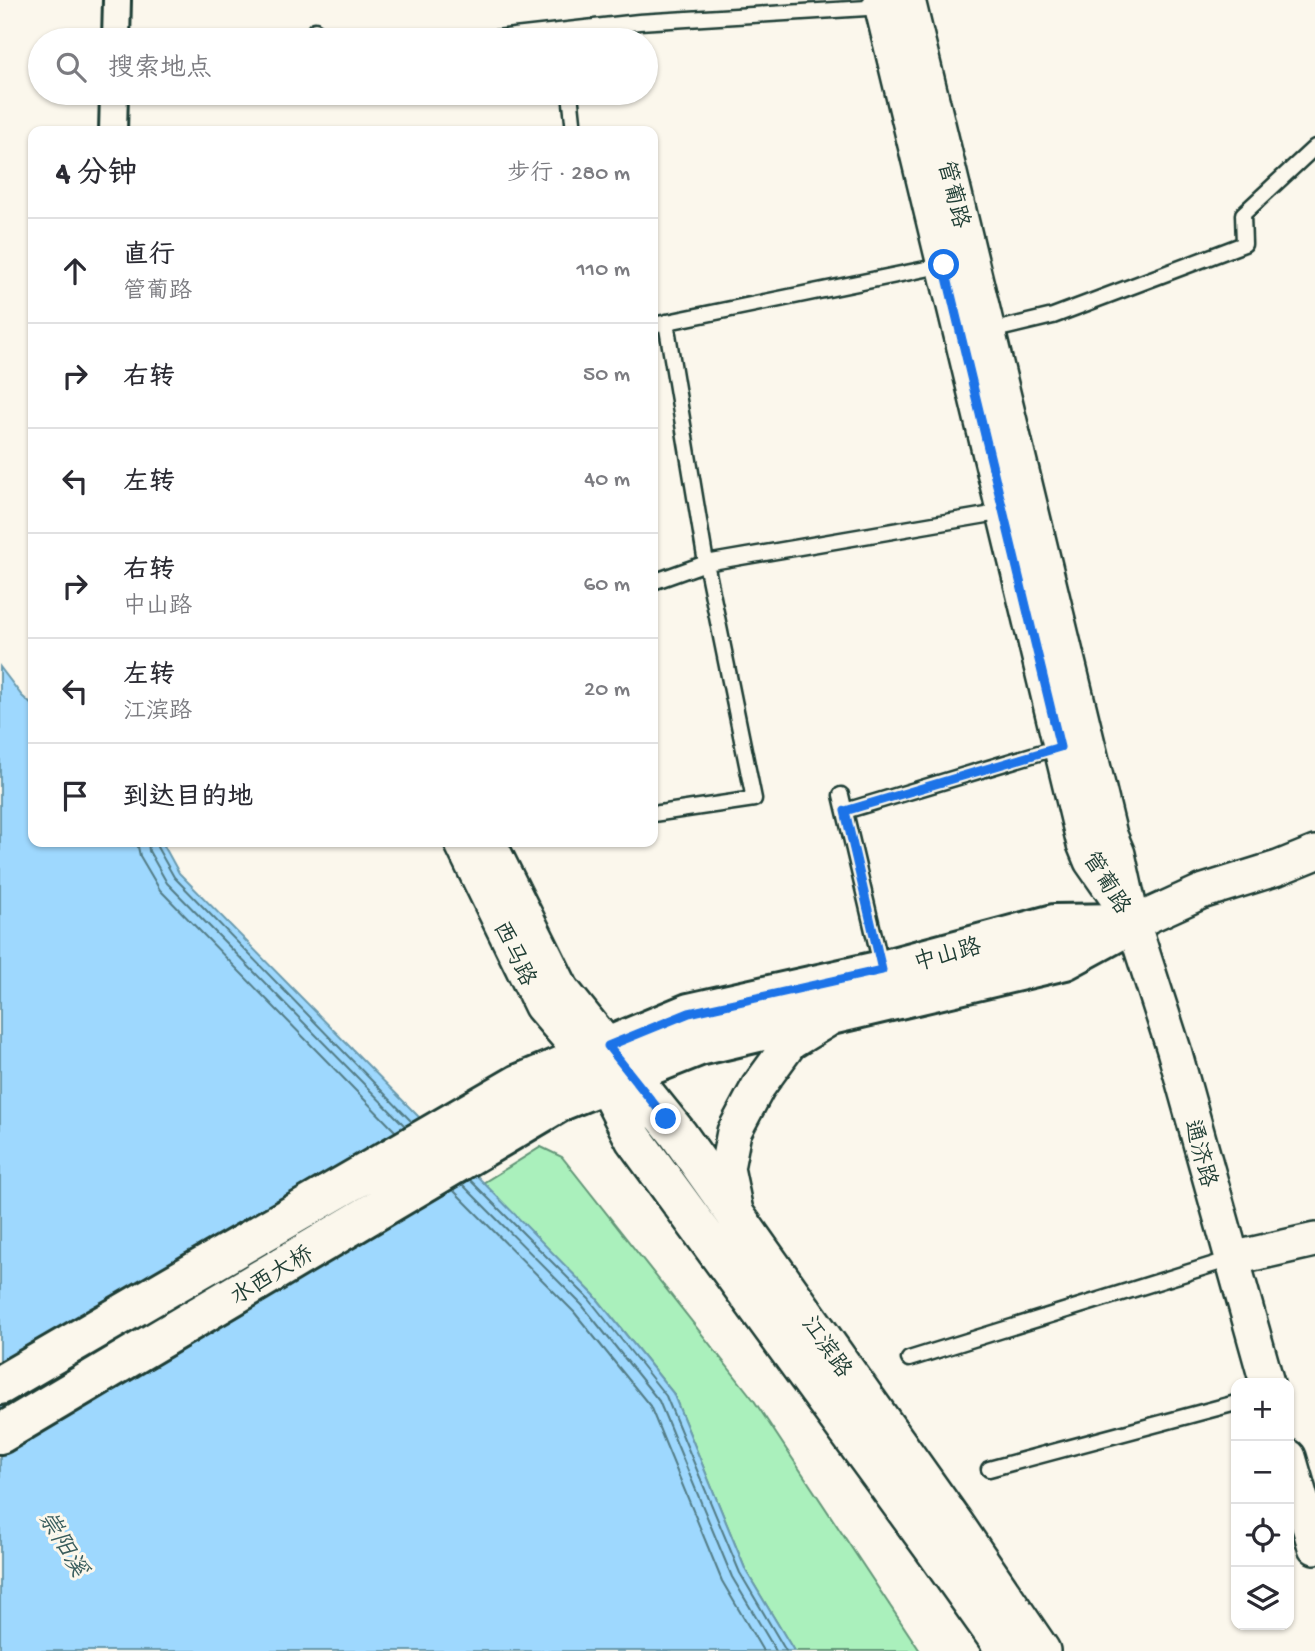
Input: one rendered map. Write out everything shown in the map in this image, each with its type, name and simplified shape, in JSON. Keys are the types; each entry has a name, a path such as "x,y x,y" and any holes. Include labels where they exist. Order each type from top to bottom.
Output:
{"main road":[{"name":"中山路","path":"533,1097 563,1100 607,1065 689,1013 882,970 1054,924 1133,923"},
{"name":"中山路","path":"607,1065 1065,960 1133,923"},
{"name":"江滨路","path":"607,1065 678,1134 956,1525 1041,1651"},
{"name":"江滨路","path":"607,1065 634,1139 1006,1651"},
{"name":"水西大桥","path":"0,1385 533,1097"},
{"name":"水西大桥","path":"0,1434 533,1097"}],"street":[{"path":"116,28 117,0"},
{"name":"管葡路","path":"895,3 1073,743 1084,844 1091,861 1133,923"},
{"path":"113,126 114,105"},
{"name":"西马路","path":"463,847 541,1006 607,1065"},
{"name":"西马路","path":"491,847 562,989 607,1065"},
{"name":"中山路","path":"1133,923 1202,892 1315,853"},
{"name":"通济路","path":"1133,923 1174,1050 1266,1378"},
{"path":"737,1218 727,1168 734,1132 758,1087 790,1043 838,1013"},
{"path":"1231,1259 1315,1240"},
{"path":"1294,1474 1315,1546"}],"lane":[{"path":"604,28 639,22 895,3"},
{"path":"571,105 573,126"},
{"path":"974,335 1053,316 1244,244 1243,214 1315,147"},
{"path":"658,813 754,799 659,324 957,262"},
{"path":"658,580 706,563 1016,510"},
{"path":"845,811 1073,743"},
{"path":"841,795 882,970"},
{"path":"909,1359 1231,1259"},
{"path":"989,1469 1231,1404"}],"green space":[{"path":"541,1147 562,1157 753,1399 920,1651 794,1651 746,1571 673,1393 594,1295 483,1183"}],"water":[{"name":"崇阳溪","path":"0,667 28,701 28,847 165,847 179,873 594,1295 673,1393 746,1571 794,1651 0,1651"}],"route":[{"path":"666,1119 608,1046 689,1013 882,970 845,811 1060,747 944,265"}]}
